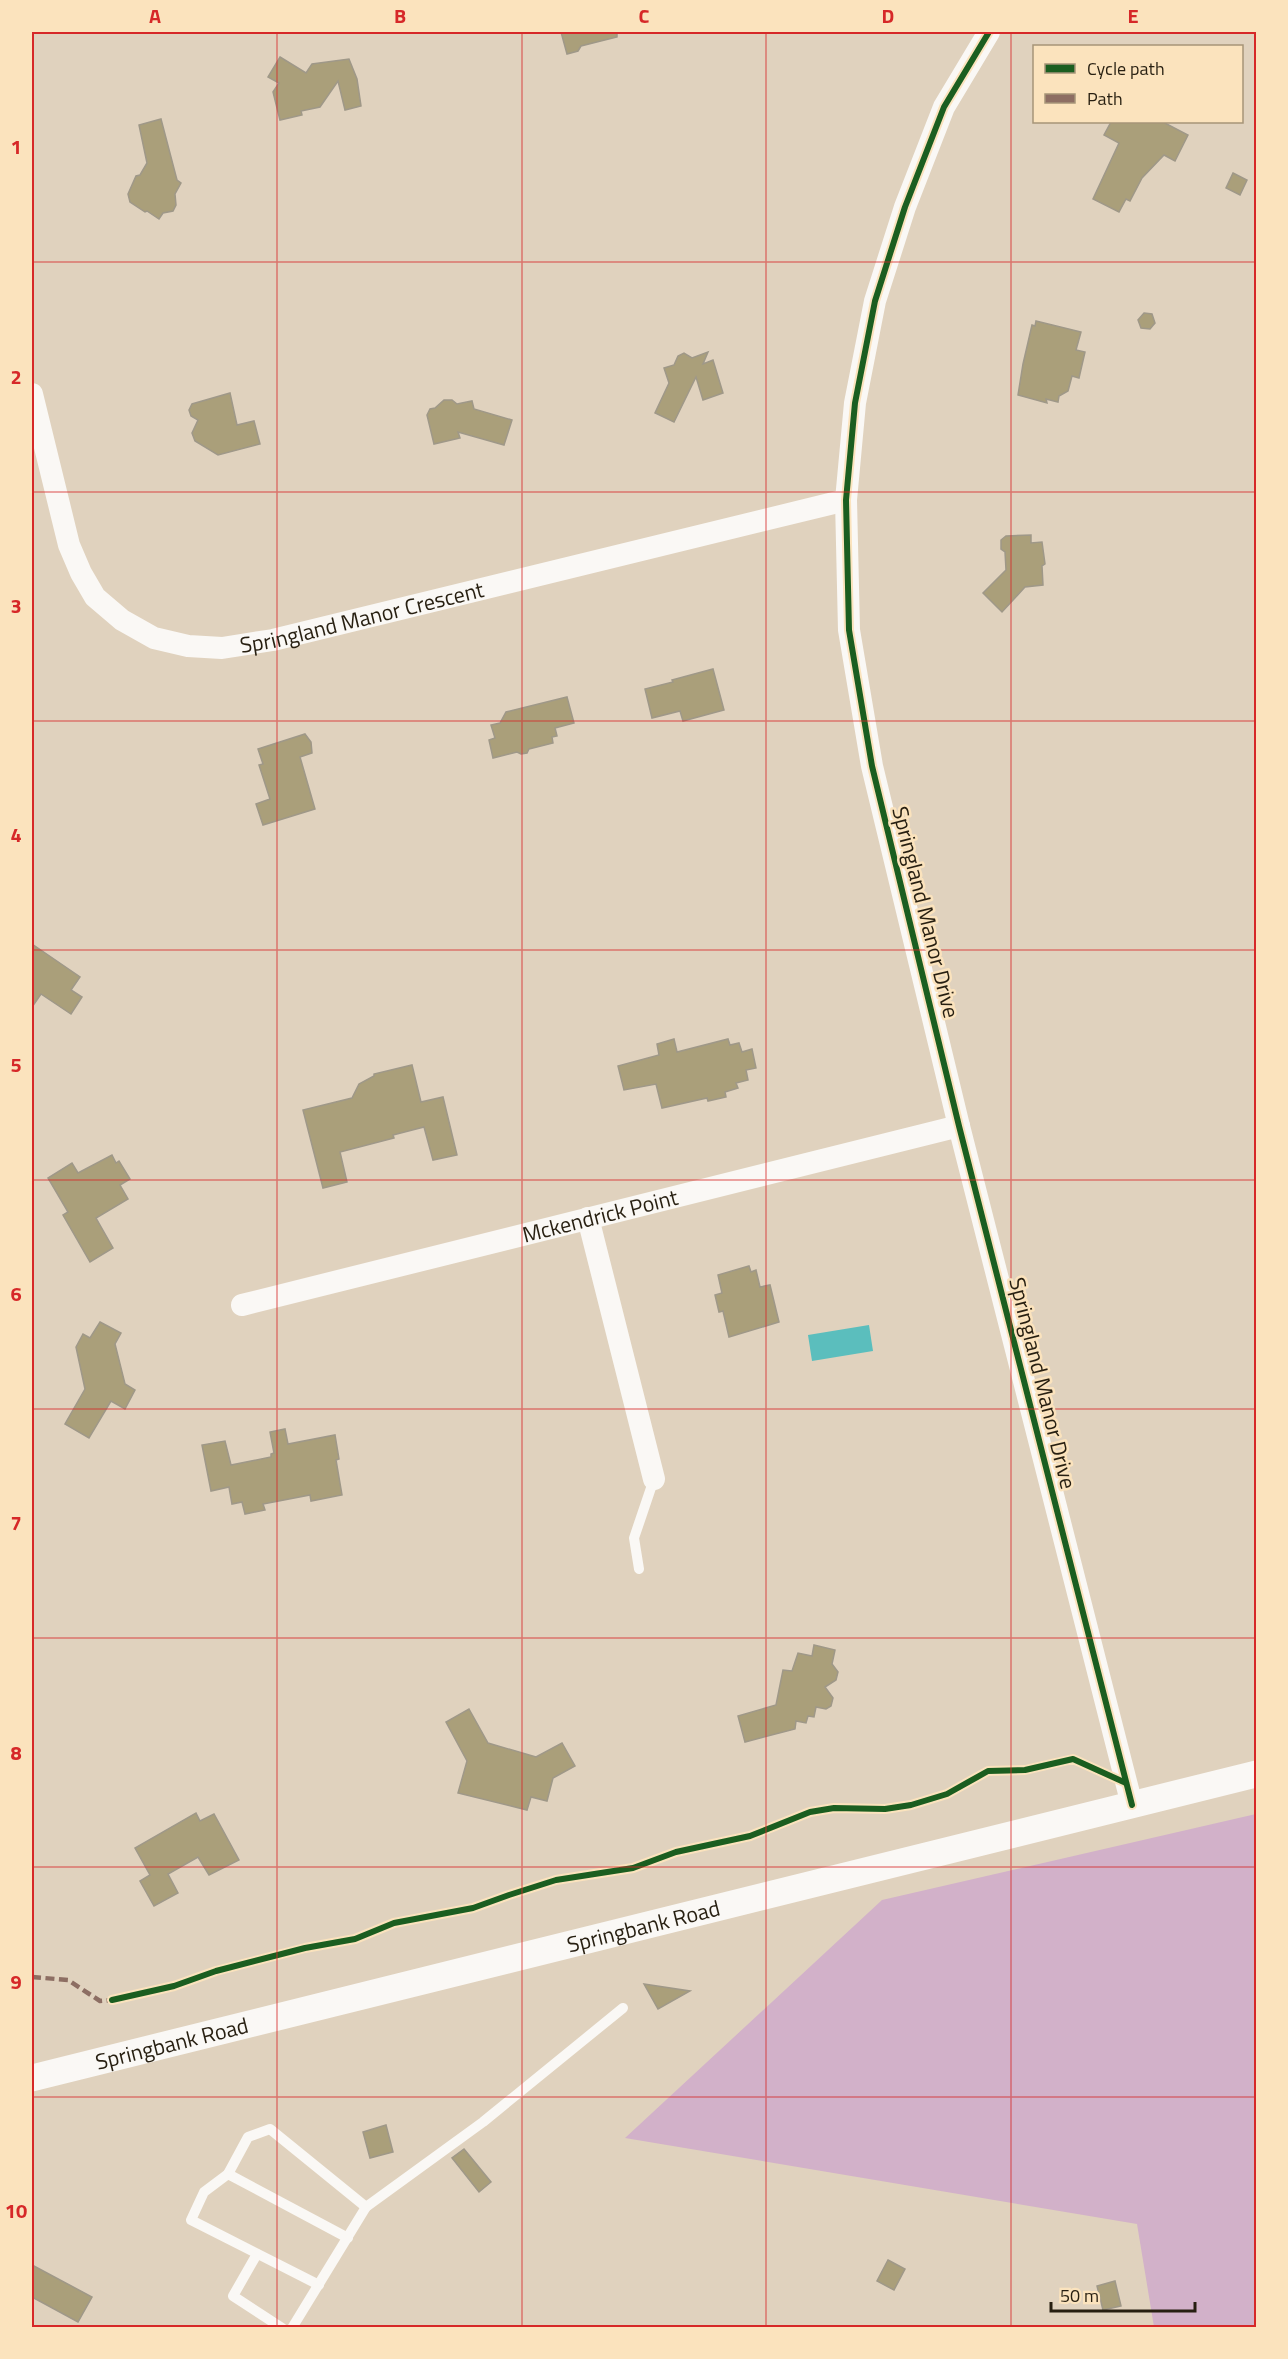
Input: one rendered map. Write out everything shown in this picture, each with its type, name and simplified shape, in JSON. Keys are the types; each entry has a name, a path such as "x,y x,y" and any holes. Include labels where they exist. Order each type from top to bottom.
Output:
{"street":[{"name":"Springland Manor Drive","path":"989,32 944,108 905,207 875,301 855,403 846,500 849,630 872,766 959,1126 1132,1805"},
{"name":"Springland Manor Crescent","path":"32,394 69,545 95,597 122,620 154,638 188,646 222,648 273,640 846,500"},
{"name":"Mckendrick Point","path":"242,1305 959,1126"},
{"path":"588,1218 654,1479"},
{"name":"Springbank Road","path":"32,2078 1257,1774"}],"lane":[{"path":"639,1569 634,1538 654,1479"},
{"path":"292,2328 366,2207 483,2122 623,2008"},
{"path":"319,2284 191,2220 204,2192 228,2174 248,2136 270,2129 366,2207"},
{"path":"228,2174 348,2238"},
{"path":"257,2254 233,2296 282,2328"}],"shaded area":[{"path":"1256,1814 1256,2327 1154,2327 1137,2224 625,2138 882,1900"}],"water":[{"path":"869,1325 873,1351 812,1361 808,1335"}],"building":[{"path":"561,32 617,32 617,37 581,46 578,51 567,54"},
{"path":"280,57 306,73 312,64 349,59 357,79 361,106 345,110 338,81 320,107 301,111 302,115 280,120 273,92 279,83 268,77"},
{"path":"161,119 177,180 181,183 175,194 176,205 173,211 163,213 159,219 130,202 128,194 136,176 140,175 147,163 139,125"},
{"path":"1110,123 1165,123 1188,135 1175,161 1164,155 1142,178 1130,201 1126,199 1119,212 1093,199 1119,143 1104,135"},
{"path":"1233,173 1247,180 1240,195 1226,188"},
{"path":"1144,313 1152,314 1155,323 1150,329 1141,328 1138,320"},
{"path":"1036,321 1081,332 1076,350 1085,352 1079,378 1072,376 1068,391 1059,396 1058,402 1046,399 1047,403 1018,395 1032,325 1035,326"},
{"path":"708,352 703,364 713,360 723,393 703,400 696,377 674,422 655,413 669,383 664,368 674,365 678,356 684,353 692,358"},
{"path":"230,393 237,425 254,421 260,444 218,455 195,441 192,433 198,420 191,416 189,410 192,404"},
{"path":"444,400 452,400 457,404 472,401 474,409 512,420 504,445 458,432 460,438 434,444 427,415 430,409 435,408"},
{"path":"1031,535 1031,543 1042,542 1045,564 1042,566 1043,585 1025,587 1002,612 983,593 1006,570 1005,552 1001,549 1001,540 1006,536"},
{"path":"713,669 724,710 683,721 680,711 652,718 645,689"},
{"path":"567,697 574,723 555,728 557,736 552,737 553,743 529,749 527,753 517,752 493,758 489,740 495,738 491,725 500,723 506,712"},
{"path":"305,734 311,742 312,753 300,757 315,809 263,825 256,804 270,799 259,765 263,764 258,749"},
{"path":"32,944 80,977 71,990 82,997 71,1014 41,994 32,1007"},
{"path":"674,1039 677,1052 728,1039 730,1045 739,1043 742,1052 752,1049 756,1068 746,1070 748,1080 736,1083 738,1088 725,1092 726,1097 708,1101 707,1098 662,1108 656,1084 624,1090 618,1066 659,1055 657,1044"},
{"path":"412,1065 421,1102 443,1097 457,1155 433,1160 424,1127 393,1135 394,1138 340,1152 347,1182 323,1188 303,1110 352,1098 359,1084 374,1074"},
{"path":"112,1155 116,1163 119,1161 130,1179 120,1185 128,1199 96,1218 113,1248 90,1262 63,1215 68,1212 48,1178 72,1163 78,1173"},
{"path":"749,1266 751,1272 756,1270 760,1287 770,1285 779,1322 729,1337 723,1311 719,1312 715,1295 722,1293 718,1275"},
{"path":"100,1322 121,1333 115,1344 125,1384 135,1390 125,1409 111,1401 89,1438 65,1424 85,1389 76,1347 83,1334 90,1338"},
{"path":"285,1429 288,1444 335,1435 339,1459 336,1460 342,1495 311,1501 310,1495 263,1504 265,1510 245,1514 242,1502 232,1504 229,1487 211,1491 202,1445 225,1441 231,1465 271,1457 274,1453 270,1432"},
{"path":"814,1645 835,1650 832,1664 838,1672 836,1680 825,1687 833,1698 831,1706 826,1709 816,1707 814,1717 808,1716 806,1723 796,1721 795,1729 745,1742 738,1716 776,1705 783,1670 792,1671 798,1653 812,1656"},
{"path":"469,1709 488,1743 536,1757 562,1743 575,1766 553,1778 547,1801 531,1797 527,1810 458,1793 467,1761 446,1722"},
{"path":"196,1813 200,1821 214,1814 239,1860 209,1875 198,1857 168,1874 178,1893 154,1906 140,1881 150,1875 135,1848"},
{"path":"644,1984 690,1991 658,2009"},
{"path":"386,2125 393,2152 370,2158 363,2132"},
{"path":"464,2149 491,2182 479,2192 452,2158"},
{"path":"888,2260 905,2269 894,2290 877,2281"},
{"path":"32,2265 92,2297 78,2322 32,2297"},
{"path":"1115,2281 1121,2306 1103,2310 1097,2286"}],"marked path":[{"path":"32,1977 68,1980 100,2001 112,2000"}],"cycle path":[{"path":"989,32 944,107 905,207 875,301 855,403 846,500 849,630 872,766 959,1126 1132,1805"},
{"path":"112,2000 174,1986 216,1971 305,1948 355,1939 394,1923 473,1908 556,1880 633,1868 676,1852 750,1836 810,1812 834,1808 885,1809 911,1805 947,1794 988,1771 1025,1770 1073,1759 1126,1783"}]}
